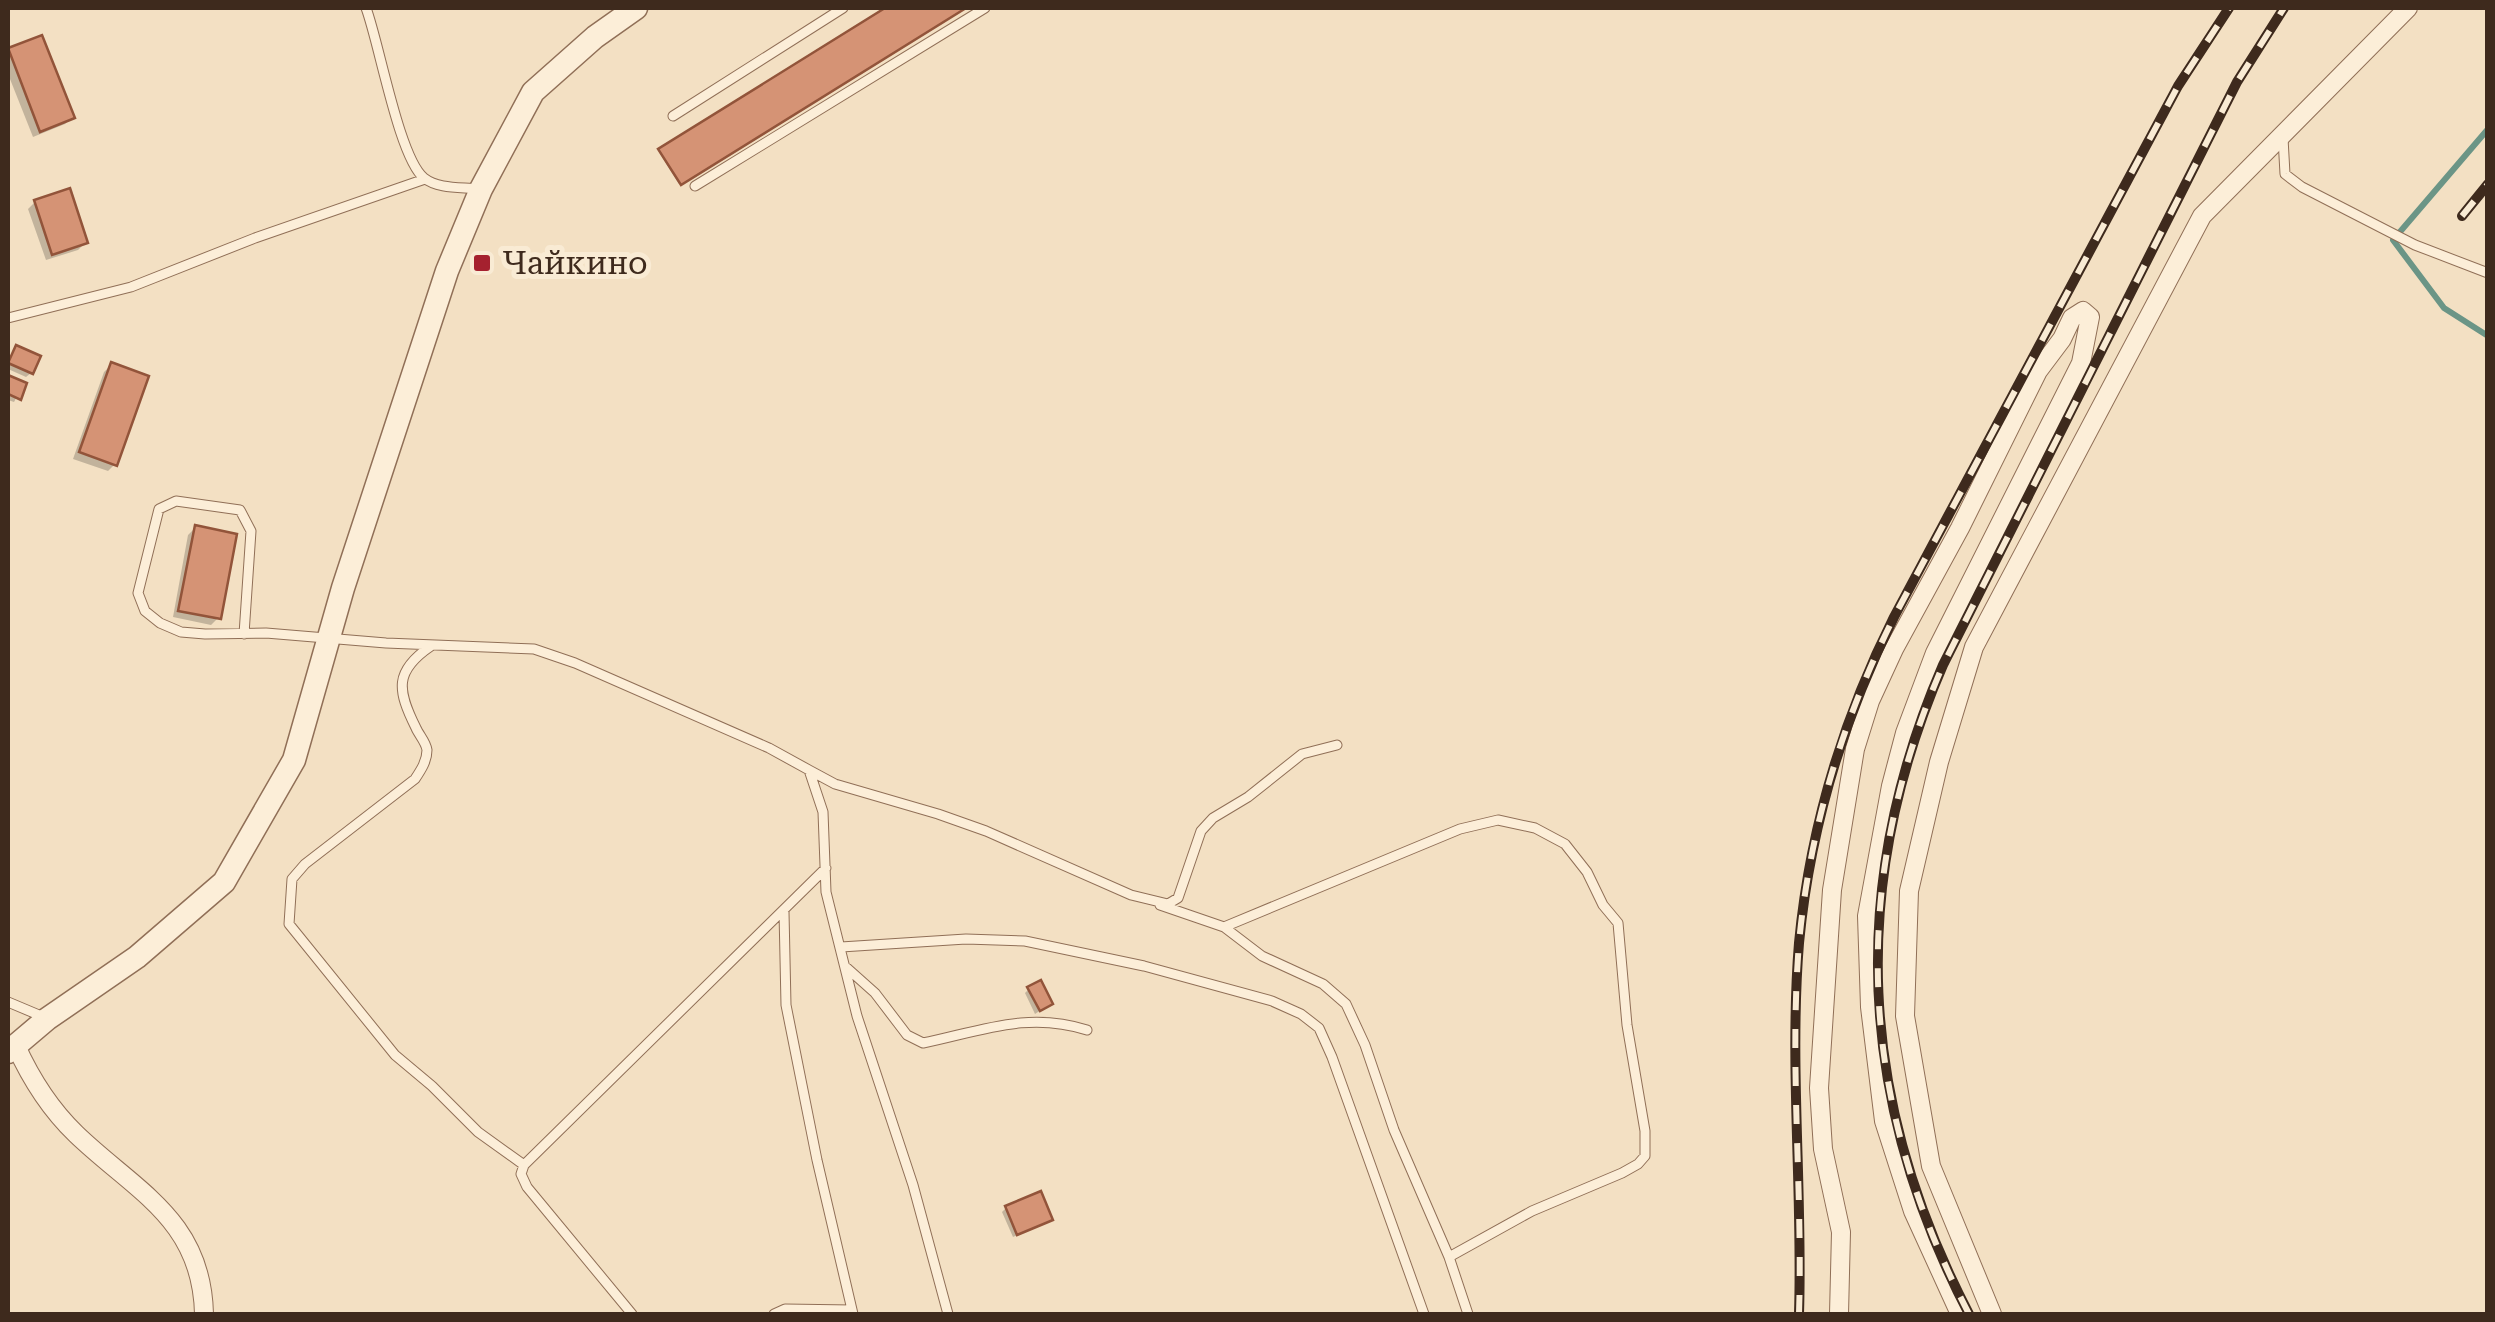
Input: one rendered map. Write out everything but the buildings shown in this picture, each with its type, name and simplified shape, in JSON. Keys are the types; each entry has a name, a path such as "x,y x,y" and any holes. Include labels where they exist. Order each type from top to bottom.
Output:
{"street":[{"path":"204,1314 203,1288 186,1243 144,1189 76,1134 48,1104 12,1049 47,1019 137,957 224,882 294,760 329,637 447,271 480,189 533,92 595,37 636,8"},
{"path":"1992,1314 1931,1166 1905,1016 1909,891 1940,762 1974,647 2202,216 2408,8"},
{"path":"1839,1314 1841,1232 1824,1149 1819,1088 1832,890 1855,749 1870,700 1894,649 2038,371 2072,318 2083,311 2090,316 2081,363 1935,653 1905,733 1884,819 1867,916 1870,1007 1884,1121 1913,1211 1960,1314"}],"lane":[{"path":"366,8 387,89 417,171 436,185 480,189"},
{"path":"673,116 843,8"},
{"path":"695,186 984,8"},
{"path":"2285,132 2285,174 2415,245 2488,273"},
{"path":"8,318 131,288 254,238 425,179"},
{"path":"244,634 251,530 240,510 176,501 159,509 138,593 145,610 160,624 180,632 534,649 770,748 835,784 986,832 1153,903 1224,927 1262,956 1322,984 1346,1004 1365,1044 1394,1130 1449,1256 1468,1314"},
{"path":"433,644 411,659 404,672 406,705 427,747 424,766 415,779 305,864 292,880 289,924 395,1056 478,1132 524,1165"},
{"path":"1153,903 1168,904 1178,898 1201,831 1214,818 1248,797 1302,754 1337,745"},
{"path":"809,770 823,812 826,892 857,1016 914,1185 948,1314"},
{"path":"1224,927 1460,829 1498,820 1535,828 1565,844 1587,872 1618,924 1645,1156 1622,1173 1532,1211 1449,1256"},
{"path":"632,1314 527,1187 522,1174 524,1165 826,868"},
{"path":"774,1314 785,1309 853,1312 786,1004 784,912"},
{"path":"841,947 966,939 1024,941 1144,966 1272,1001 1300,1014 1319,1028 1332,1058 1424,1314"},
{"path":"845,966 875,993 906,1035 923,1043 1036,1020 1062,1022 1087,1030"},
{"path":"8,1002 47,1019"}],"waterway":[{"path":"2488,129 2393,240 2444,308 2488,336"}],"railway":[{"path":"1799,1314 1795,1036 1799,943 1820,816 1844,735 1894,617 2178,86 2229,8"},
{"path":"1969,1314 1932,1234 1905,1154 1887,1073 1878,992 1880,911 1891,830 1912,748 1943,665 2237,82 2284,8"},
{"path":"2462,216 2488,184"}],"place":[{"name":"Чайкино","path":"482,263"}]}
